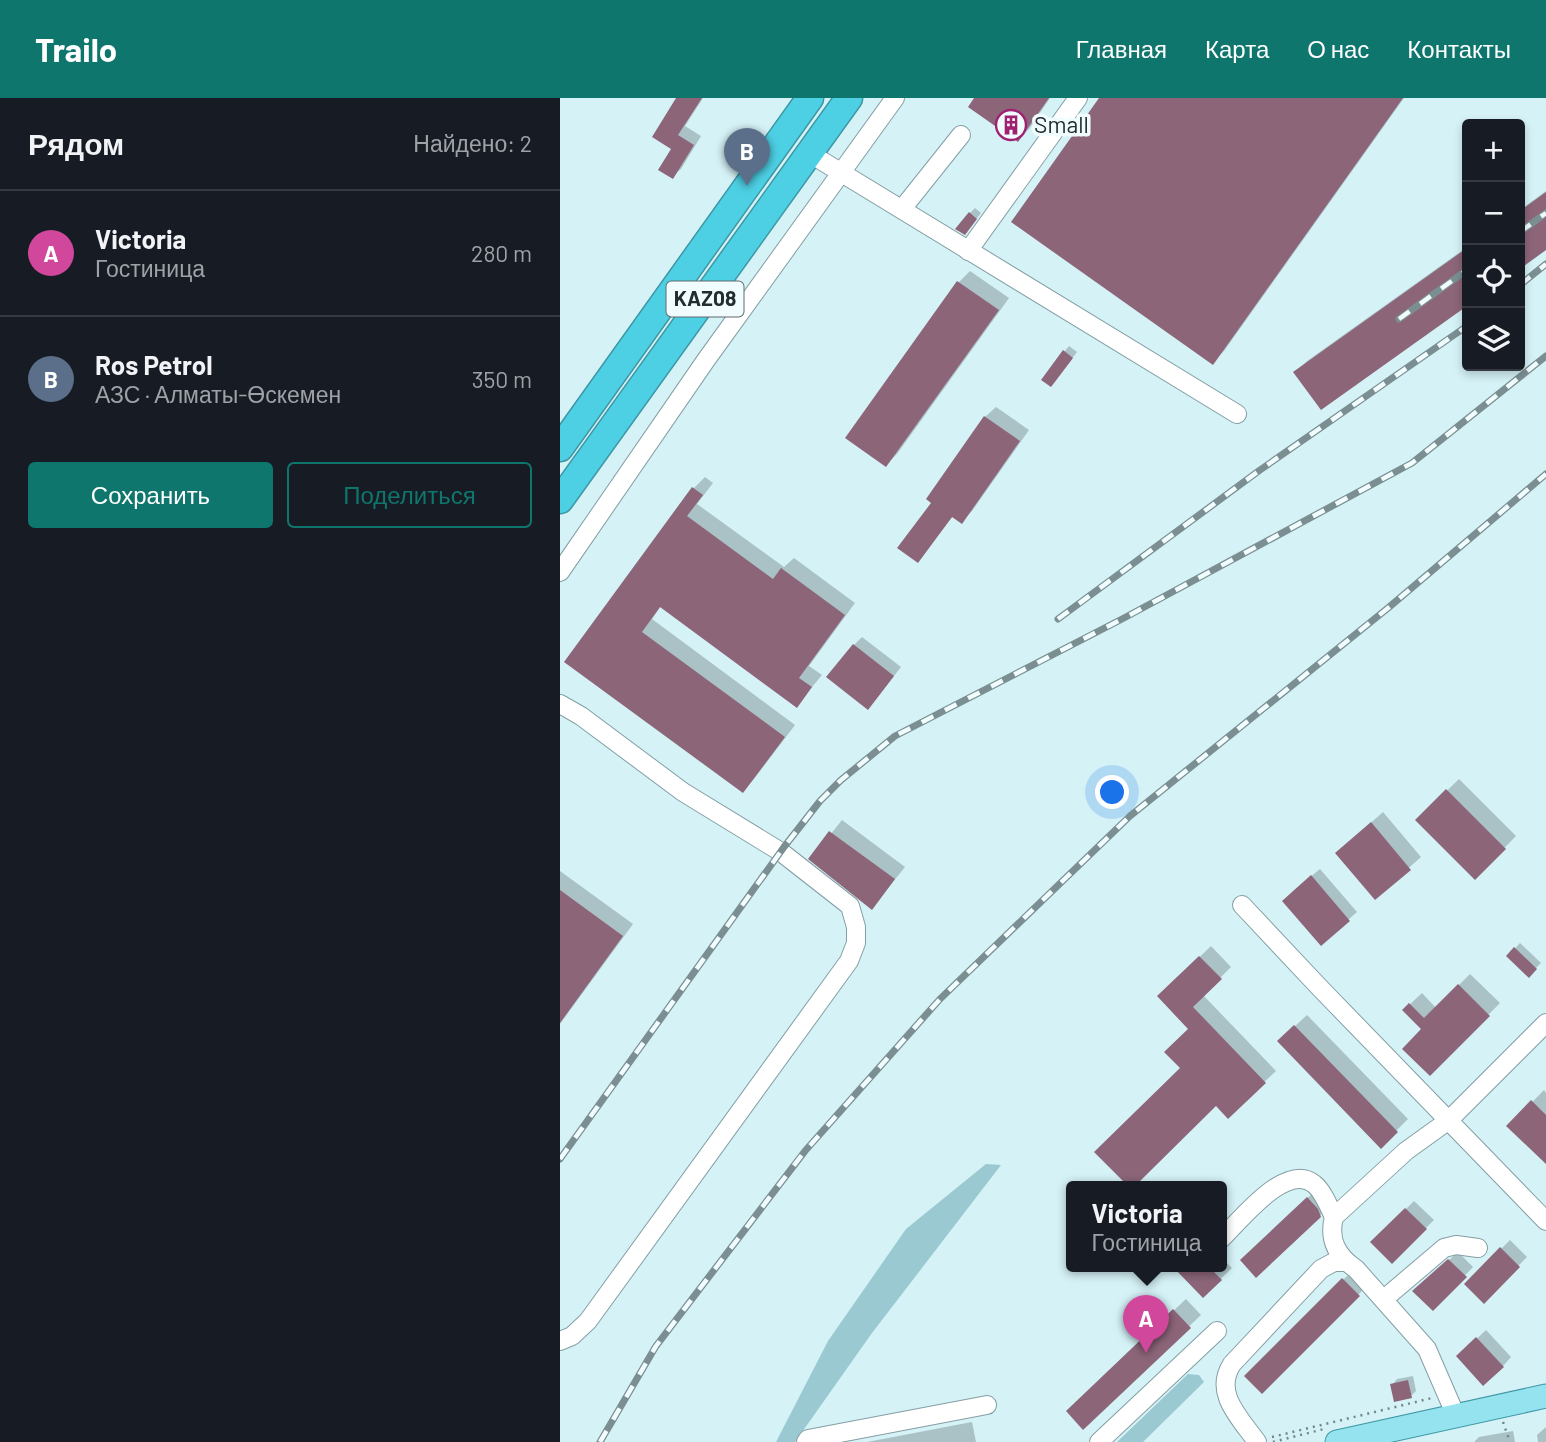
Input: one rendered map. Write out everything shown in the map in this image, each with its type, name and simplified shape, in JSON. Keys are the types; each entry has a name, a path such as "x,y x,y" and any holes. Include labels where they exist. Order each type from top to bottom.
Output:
{"highway":[{"name":"KAZ08","path":"560,449 810,98"},
{"name":"KAZ08","path":"560,500 849,98"}],"main road":[{"path":"1337,1442 1453,1407 1546,1396"}],"street":[{"path":"560,572 706,360 895,98"},
{"path":"968,251 1078,98"},
{"path":"902,209 961,135"},
{"path":"809,153 1237,414"},
{"path":"560,704 581,716 683,792 781,852 850,906 856,927 856,943 849,961 588,1321 572,1336 560,1341"},
{"path":"1242,905 1546,1221"},
{"path":"1453,1407 1427,1349 1384,1299 1346,1262 1332,1242 1330,1231 1334,1217 1406,1151 1449,1120 1546,1024"},
{"path":"1227,1233 1273,1188 1288,1180 1302,1178 1314,1184 1334,1217"},
{"path":"1384,1299 1444,1248 1456,1245 1478,1248"},
{"path":"1256,1441 1231,1406 1227,1395 1226,1374 1232,1364 1321,1269 1334,1262 1346,1262"},
{"path":"1099,1442 1217,1331"},
{"path":"806,1442 808,1439 987,1405"}],"path":[{"path":"1256,1441 1427,1398 1453,1407"}],"shaded area":[{"path":"986,1164 1001,1165 872,1333 795,1442 776,1442 828,1341 906,1229"},
{"path":"1188,1374 1199,1375 1204,1382 1143,1442 1117,1442"}],"building":[{"path":"676,98 702,98 678,135 694,145 673,179 658,170 671,149 652,137"},
{"name":"Small","path":"974,98 1049,98 1018,142 968,107"},
{"path":"1099,98 1403,98 1213,365 1011,222"},
{"path":"1546,192 1546,250 1525,265 1525,245 1525,207"},
{"path":"969,212 977,219 965,235 955,229"},
{"path":"1462,252 1462,310 1321,410 1293,372"},
{"path":"957,281 999,310 886,467 845,438"},
{"path":"1063,350 1073,358 1051,387 1041,380"},
{"path":"984,416 1020,441 962,524 952,517 918,563 897,548 931,503 926,499"},
{"path":"692,487 703,495 687,516 773,579 781,568 845,615 799,678 812,687 797,708 660,607 642,632 785,737 743,793 564,662"},
{"path":"853,644 894,676 868,710 826,677"},
{"path":"1446,789 1506,849 1475,880 1415,820"},
{"path":"1371,822 1411,870 1375,900 1335,853"},
{"path":"829,831 895,879 872,910 808,859"},
{"path":"1311,875 1350,921 1321,946 1282,901"},
{"path":"560,890 623,936 560,1023"},
{"path":"1514,947 1537,969 1529,978 1506,956"},
{"path":"1199,956 1222,979 1193,1007 1266,1083 1228,1119 1216,1106 1140,1181 1123,1181 1094,1152 1180,1068 1164,1052 1188,1029 1157,996"},
{"path":"1458,984 1490,1016 1430,1076 1402,1049 1421,1029 1402,1010 1409,1003 1424,1018"},
{"path":"1294,1025 1398,1132 1381,1149 1277,1041"},
{"path":"1531,1100 1546,1115 1546,1164 1506,1126"},
{"path":"1307,1197 1318,1209 1321,1217 1256,1278 1240,1260"},
{"path":"1405,1208 1427,1229 1392,1264 1370,1242"},
{"path":"1500,1247 1520,1267 1484,1304 1464,1284"},
{"path":"1448,1259 1467,1277 1433,1311 1412,1291"},
{"path":"1178,1272 1214,1272 1222,1280 1203,1298"},
{"path":"1342,1278 1360,1296 1262,1394 1244,1376"},
{"path":"1173,1309 1191,1328 1083,1430 1066,1411"},
{"path":"1476,1337 1504,1367 1483,1386 1456,1356"},
{"path":"1408,1380 1412,1398 1394,1402 1390,1384"}],"railway":[{"path":"1525,228 1546,213"},
{"path":"1525,281 1546,264"},
{"path":"1399,319 1462,274"},
{"path":"1058,619 1260,470 1462,329"},
{"path":"560,1159 820,801 841,780 895,736 1124,618 1412,463 1546,356"},
{"path":"600,1442 656,1346 805,1151 940,999 1130,816 1388,608 1546,474"}],"place":[{"name":"Small","path":"1011,125"},
{"name":"Ros Petrol","path":"747,186"},
{"name":"Victoria","path":"1146,1353"}]}
